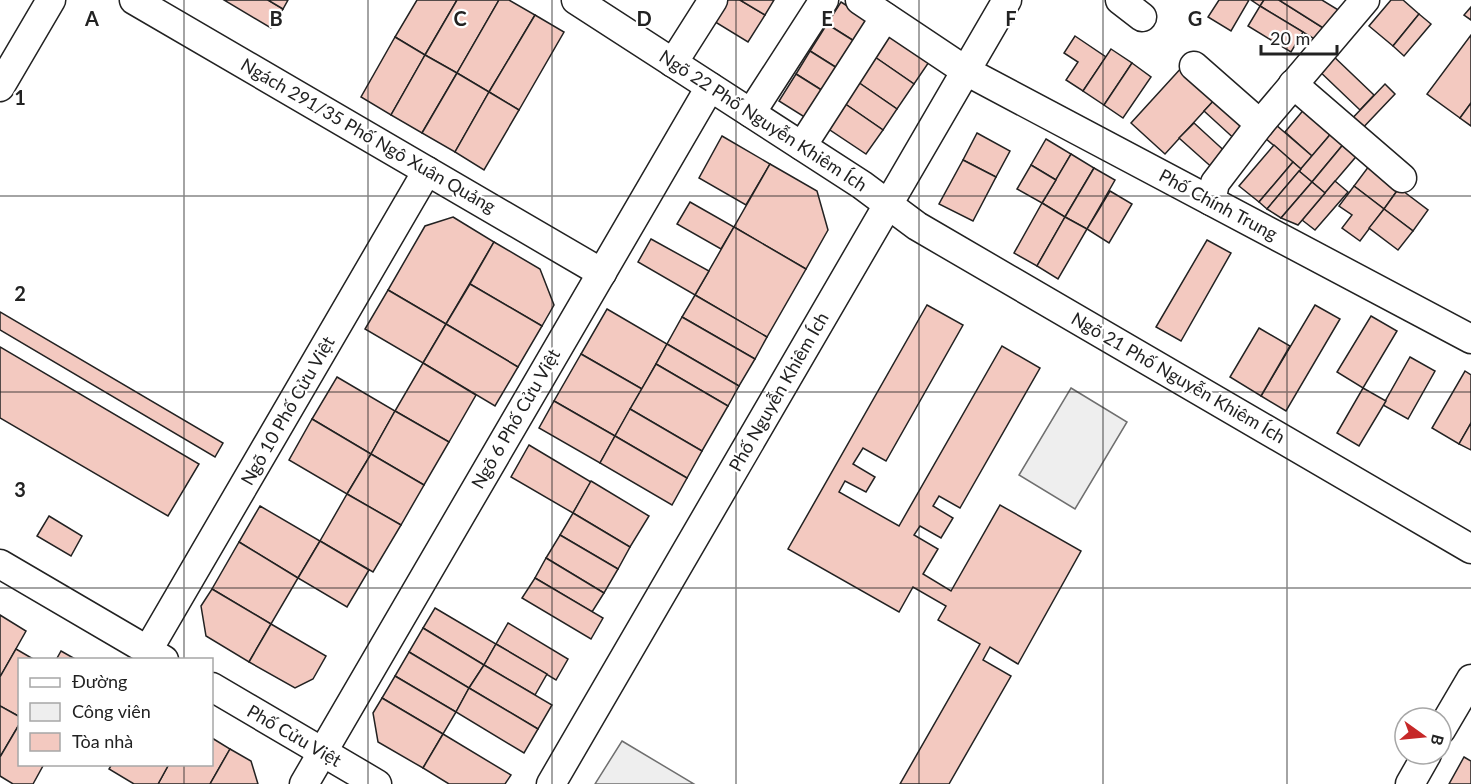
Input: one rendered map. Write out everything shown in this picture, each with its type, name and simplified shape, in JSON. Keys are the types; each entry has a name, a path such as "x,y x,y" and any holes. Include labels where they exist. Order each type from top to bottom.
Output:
{"street":[{"path":"0,87 51,0"},
{"name":"Ngách 291/35 Phố Ngô Xuân Quảng","path":"134,0 602,273"},
{"path":"673,63 713,0"},
{"path":"751,113 824,0"},
{"name":"Phố Chính Trung","path":"860,0 966,71 1471,339"},
{"name":"Phố Nguyễn Khiêm Ích","path":"551,784 1007,0"},
{"path":"1211,201 1215,183 1260,124 1365,0"},
{"name":"Ngõ 22 Phố Nguyễn Khiêm Ích","path":"594,5 673,63 888,204"},
{"path":"802,146 885,17"},
{"path":"1194,66 1260,124"},
{"path":"1293,84 1402,178"},
{"name":"Ngõ 6 Phố Cửu Việt","path":"304,784 710,87"},
{"name":"Ngõ 10 Phố Cửu Việt","path":"156,655 427,171"},
{"name":"Ngõ 21 Phố Nguyễn Khiêm Ích","path":"888,204 927,232 1471,549"},
{"path":"0,564 156,655"},
{"path":"1464,709 1471,679"},
{"name":"Phố Cửu Việt","path":"213,688 377,784"},
{"path":"1410,784 1420,766"}],"green space":[{"path":"1071,388 1127,422 1075,509 1019,475"},
{"path":"622,741 694,784 595,784"}],"building":[{"path":"224,0 268,0 283,9 271,28"},
{"path":"268,0 288,0 283,9"},
{"path":"417,0 457,0 425,55 395,37"},
{"path":"457,0 499,0 457,73 425,55"},
{"path":"499,0 509,0 535,15 489,92 457,73"},
{"path":"725,0 740,0 765,15 748,42 712,20"},
{"path":"740,0 774,0 765,15"},
{"path":"1219,0 1249,0 1231,31 1208,17"},
{"path":"1251,0 1264,0 1260,6"},
{"path":"1264,0 1279,0 1328,31 1321,43 1260,6"},
{"path":"1279,0 1322,0 1340,11 1328,31"},
{"path":"1391,0 1403,0 1419,14 1393,46 1369,26"},
{"path":"841,2 876,24 862,46 827,24"},
{"path":"1260,6 1303,32 1291,52 1248,26"},
{"path":"1471,7 1471,20 1464,15"},
{"path":"1419,14 1431,24 1404,56 1393,46"},
{"path":"535,15 564,32 519,110 489,92"},
{"path":"827,24 862,46 845,73 810,51"},
{"path":"887,33 929,62 914,84 872,55"},
{"path":"1471,35 1471,103 1460,118 1427,94"},
{"path":"1075,36 1106,57 1083,91 1066,80 1078,62 1064,53"},
{"path":"395,37 425,55 391,115 361,97"},
{"path":"1111,49 1132,63 1104,105 1083,91"},
{"path":"810,51 845,73 831,96 796,74"},
{"path":"1329,52 1374,95 1360,110 1315,67"},
{"path":"425,55 457,73 422,133 391,115"},
{"path":"872,55 914,84 897,109 855,80"},
{"path":"1132,63 1151,77 1123,118 1104,105"},
{"path":"1183,66 1217,97 1165,154 1131,123"},
{"path":"457,73 489,92 455,152 422,133"},
{"path":"796,74 831,96 814,123 779,101"},
{"path":"855,80 897,109 883,130 841,101"},
{"path":"1385,84 1395,94 1357,134 1346,125"},
{"path":"489,92 519,110 484,170 455,152"},
{"path":"1217,97 1251,129 1239,143 1204,111"},
{"path":"841,101 883,130 866,154 824,126"},
{"path":"1471,103 1471,126 1460,118"},
{"path":"1306,107 1334,130 1312,156 1285,132"},
{"path":"1269,119 1312,156 1301,169 1258,132"},
{"path":"1194,123 1230,156 1216,171 1179,138"},
{"path":"1334,130 1346,141 1312,182 1299,171"},
{"path":"977,133 1010,151 996,177 963,160"},
{"path":"722,136 770,164 746,205 699,178"},
{"path":"1046,139 1071,154 1056,180 1031,165"},
{"path":"1346,141 1360,152 1325,193 1312,182"},
{"path":"1274,145 1293,162 1259,202 1239,186"},
{"path":"1071,154 1094,168 1065,217 1042,203"},
{"path":"963,160 996,177 973,221 939,204"},
{"path":"1293,162 1301,169 1267,209 1259,202"},
{"path":"770,164 817,191 828,230 806,269 734,227"},
{"path":"1031,165 1056,180 1042,203 1017,189"},
{"path":"1369,166 1399,188 1384,209 1354,186"},
{"path":"1094,168 1115,180 1087,229 1065,217"},
{"path":"1299,171 1312,182 1281,218 1267,209"},
{"path":"1335,181 1348,192 1315,230 1302,220"},
{"path":"1312,182 1325,193 1298,225 1281,218"},
{"path":"1354,186 1384,209 1360,241 1342,228 1352,215 1339,206"},
{"path":"1399,188 1428,210 1413,231 1384,209"},
{"path":"1110,191 1132,204 1109,243 1087,229"},
{"path":"690,202 734,227 721,249 677,224"},
{"path":"1042,203 1065,217 1037,266 1014,253"},
{"path":"1384,209 1413,231 1398,250 1369,228"},
{"path":"453,217 494,242 446,324 388,290 425,226"},
{"path":"1065,217 1087,229 1058,279 1037,266"},
{"path":"734,227 806,269 767,337 695,295"},
{"path":"651,239 709,271 695,295 638,262"},
{"path":"1207,240 1231,253 1181,341 1156,327"},
{"path":"494,242 540,269 554,305 542,326 470,284"},
{"path":"470,284 542,326 518,367 446,324"},
{"path":"388,290 446,324 423,363 365,329"},
{"path":"695,295 767,337 755,359 682,317"},
{"path":"927,305 963,325 886,461 863,448 853,464 875,477 866,492 845,481 839,492 899,526 1002,346 1040,368 960,508 939,496 933,506 953,518 941,538 920,526 914,535 938,549 923,574 951,591 1000,505 1081,551 1018,664 990,647 983,660 1011,676 949,784 900,784 980,644 938,620 946,606 913,587 899,612 788,549"},
{"path":"1315,305 1340,319 1286,411 1261,396"},
{"path":"607,309 667,344 642,389 581,354"},
{"path":"0,312 223,443 215,457 0,330"},
{"path":"1371,316 1397,331 1363,388 1337,372"},
{"path":"682,317 755,359 739,386 667,344"},
{"path":"446,324 518,367 495,406 423,363"},
{"path":"1259,328 1290,346 1261,396 1230,377"},
{"path":"667,344 739,386 728,406 656,364"},
{"path":"0,347 199,464 168,516 0,418"},
{"path":"581,354 642,389 615,436 554,401"},
{"path":"1410,357 1435,371 1408,419 1383,405"},
{"path":"423,363 476,395 449,442 395,411"},
{"path":"656,364 728,406 702,451 630,409"},
{"path":"1465,371 1471,375 1471,423 1459,444 1432,428"},
{"path":"337,377 395,411 371,454 312,419"},
{"path":"1363,388 1386,401 1359,446 1337,433"},
{"path":"554,401 615,436 600,463 539,428"},
{"path":"630,409 702,451 687,478 615,436"},
{"path":"395,411 449,442 424,485 371,454"},
{"path":"312,419 371,454 347,494 289,460"},
{"path":"1471,423 1471,450 1459,444"},
{"path":"615,436 687,478 672,505 600,463"},
{"path":"529,445 591,482 573,513 511,477"},
{"path":"371,454 424,485 401,525 347,494"},
{"path":"591,481 649,516 630,547 573,513"},
{"path":"347,494 401,525 373,572 320,541"},
{"path":"260,506 320,541 298,578 239,542"},
{"path":"573,513 630,547 618,569 560,535"},
{"path":"49,516 82,536 71,556 37,536"},
{"path":"560,535 618,569 604,593 546,558"},
{"path":"320,541 369,570 347,607 298,578"},
{"path":"239,542 298,578 271,624 212,589"},
{"path":"546,558 604,593 592,612 535,578"},
{"path":"535,578 603,618 591,639 522,598"},
{"path":"212,589 271,624 249,662 206,636 201,606"},
{"path":"435,608 496,644 484,665 423,628"},
{"path":"0,615 26,631 0,677"},
{"path":"508,623 568,659 556,680 496,644"},
{"path":"271,624 326,656 313,679 295,688 249,662"},
{"path":"423,628 484,665 469,688 409,652"},
{"path":"496,644 547,674 535,695 484,665"},
{"path":"16,649 32,658 18,658 18,716 0,706 0,677"},
{"path":"61,651 73,658 57,658"},
{"path":"409,652 469,688 456,712 395,676"},
{"path":"484,665 552,705 538,729 469,688"},
{"path":"395,676 456,712 443,734 382,698"},
{"path":"469,688 538,729 524,753 456,712"},
{"path":"382,698 443,734 423,768 378,742 373,713"},
{"path":"0,706 18,716 18,726 0,757"},
{"path":"18,726 18,766 43,766 33,784 13,784 0,776 0,757"},
{"path":"443,734 511,775 505,784 449,784 423,768"},
{"path":"213,739 230,749 210,784 158,784 168,766 213,766"},
{"path":"230,749 251,761 258,784 210,784"},
{"path":"1464,757 1471,761 1471,784 1449,784"},
{"path":"111,766 168,766 158,784 134,784 109,769"}]}
